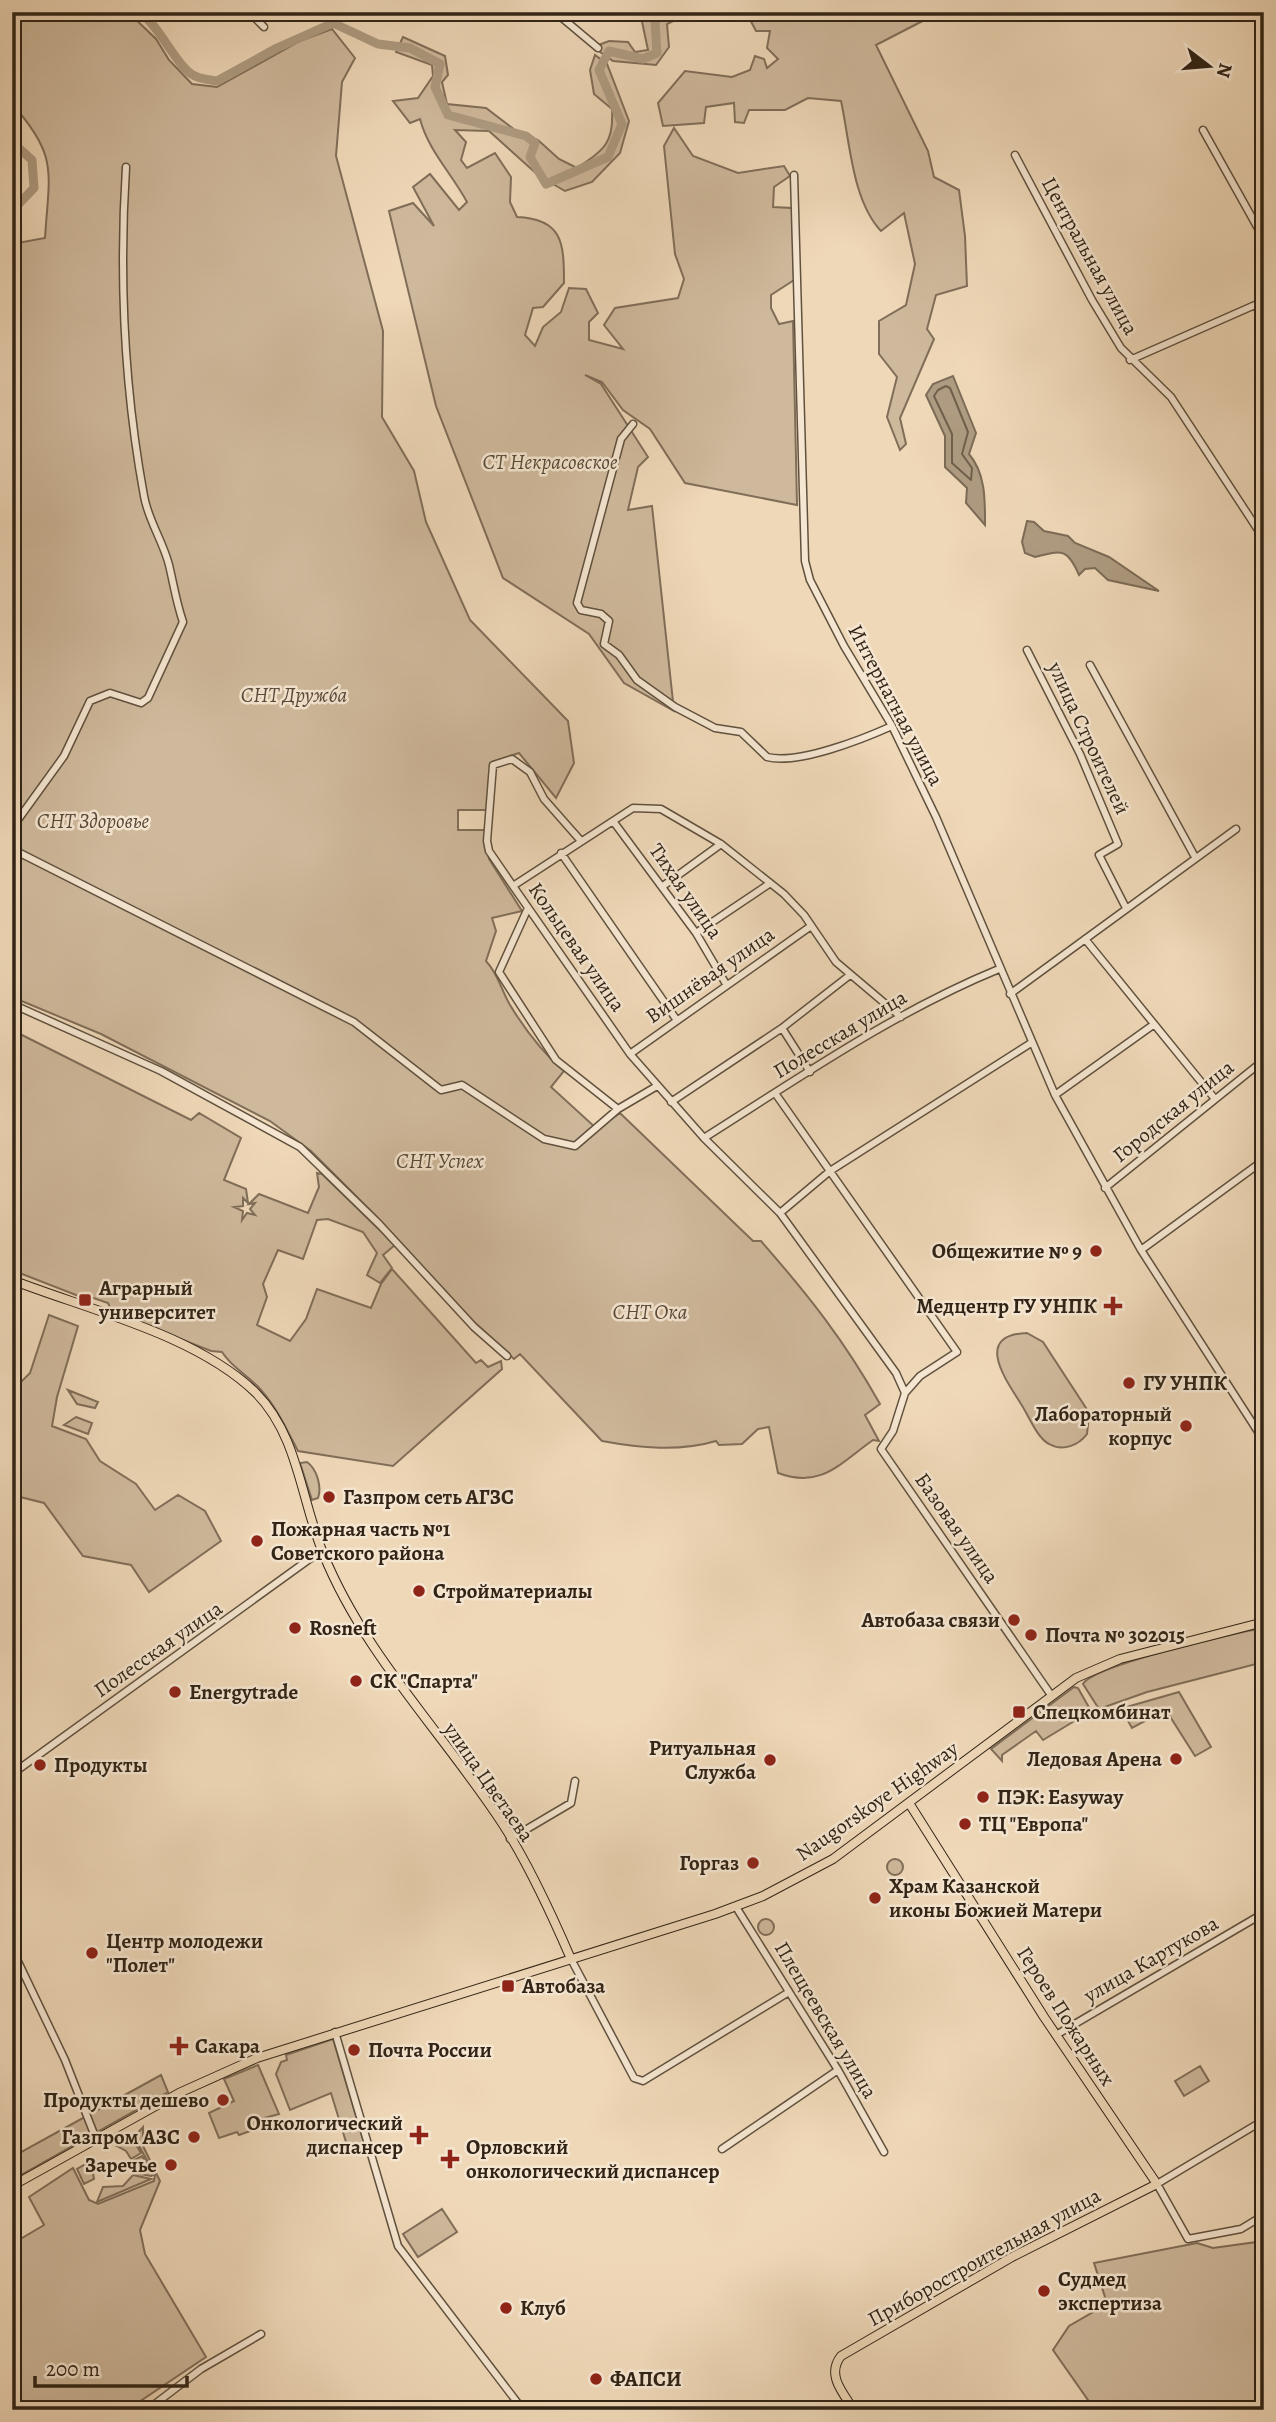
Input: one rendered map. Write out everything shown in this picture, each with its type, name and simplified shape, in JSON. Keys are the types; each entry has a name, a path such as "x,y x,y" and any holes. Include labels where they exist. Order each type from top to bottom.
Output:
{"main road":[{"name":"улица Цветаева","path":"12,1280 193,1349 232,1372 257,1394 277,1421 291,1453 322,1550 344,1599 510,1839 571,1959"},
{"name":"Naugorskoye Highway","path":"12,2186 219,2073 335,2032 736,1907 833,1859 1076,1678 1106,1664 1264,1622"},
{"name":"Героев Пожарных","path":"909,1803 1056,2035 1157,2184"},
{"name":"Приборостроительная улица","path":"854,2410 834,2377 834,2369 841,2356 993,2267 1157,2184"}],"street":[{"path":"249,12 264,27"},
{"path":"555,12 598,48"},
{"path":"1203,130 1264,239"},
{"name":"Центральная улица","path":"1015,155 1092,300 1130,359 1171,397 1264,539"},
{"path":"12,828 64,756 90,701 110,693 141,703 148,698 183,622 173,592 169,565 144,498 128,373 121,251 126,167"},
{"name":"Интернатная улица","path":"794,175 806,571 844,646 892,726 936,817 1055,1095 1141,1250 1264,1441"},
{"path":"1130,359 1264,301"},
{"path":"1255,305 1264,318"},
{"path":"633,424 621,439 577,603 581,610 601,614 609,621 604,644 620,655 637,680 675,707 715,728 741,732 767,757 803,755 861,739 892,726"},
{"name":"улица Строителей","path":"1027,650 1080,754 1118,844 1099,855 1126,908"},
{"path":"1090,664 1195,857"},
{"path":"513,886 489,851 487,841 493,765 512,759 530,772 544,799 581,841"},
{"name":"Кольцевая улица","path":"901,1017 836,962 793,902 721,844 655,807 633,808 513,886 630,1054 704,1138 780,1213 896,1373 905,1393"},
{"name":"Тихая улица","path":"613,821 696,933 726,984"},
{"path":"1010,994 1236,829"},
{"path":"663,886 721,844"},
{"path":"12,849 306,995 356,1023 441,1090 455,1085 469,1088 544,1139 576,1146 618,1109 657,1086"},
{"path":"561,853 676,1019"},
{"path":"696,933 769,884"},
{"path":"528,908 499,972 556,1060 618,1109"},
{"name":"Вишнёвая улица","path":"630,1054 811,926"},
{"path":"1085,939 1215,1099"},
{"name":"Полесская улица","path":"704,1138 901,1017 999,969"},
{"path":"671,1102 782,1028 850,975"},
{"path":"12,1004 161,1071 300,1147 380,1225 474,1327 507,1356"},
{"path":"1055,1095 1153,1025"},
{"path":"782,1028 810,1072"},
{"path":"780,1213 830,1171 1031,1043"},
{"name":"Городская улица","path":"1105,1188 1264,1060"},
{"path":"775,1093 957,1352 920,1376 905,1393"},
{"path":"1141,1250 1264,1160"},
{"name":"Базовая улица","path":"905,1393 893,1431 881,1449 1051,1695"},
{"name":"Полесская улица","path":"12,1773 322,1550"},
{"path":"510,1839 573,1802 575,1781"},
{"name":"Плещеевская улица","path":"736,1907 838,2070 884,2152"},
{"name":"улица Картукова","path":"1056,2035 1264,1913"},
{"path":"12,1948 65,2060 96,2139"},
{"name":"улица Цветаева","path":"571,1959 634,2078 647,2080 789,1992"},
{"path":"335,2032 398,2246 523,2410"},
{"path":"722,2149 838,2070"},
{"name":"Приборостроительная улица","path":"1157,2184 1264,2120"},
{"path":"1157,2184 1188,2239 1241,2229 1262,2219"},
{"path":"147,2410 201,2369 261,2334"}],"green space":[{"path":"12,12 128,12 156,39 169,60 192,84 217,87 300,41 332,29 355,58 342,82 336,156 383,331 382,417 414,471 426,522 470,620 568,721 574,763 556,798 519,753 492,762 487,810 458,810 458,830 485,830 489,859 522,911 492,918 496,931 486,961 522,1023 564,1071 551,1087 597,1129 620,1113 753,1241 761,1241 810,1300 853,1359 880,1404 865,1415 879,1441 873,1440 829,1471 806,1478 778,1473 769,1427 758,1429 742,1444 719,1445 716,1441 688,1447 659,1448 602,1441 520,1354 514,1359 472,1320 375,1215 311,1151 270,1121 101,1034 12,997 12,494 20,479 12,456 12,244 45,238 49,181 48,166 38,138 12,104"},
{"path":"648,12 691,12 667,24 669,47 656,65 613,61 593,47 609,41 628,42 635,52 648,50 641,17"},
{"path":"746,12 940,12 876,45 928,151 934,177 959,190 965,236 967,286 936,295 927,329 934,339 900,418 906,444 900,450 887,417 897,377 879,354 879,321 906,305 915,264 904,213 881,231 864,203 853,170 841,101 808,98 785,110 749,110 744,123 735,122 734,103 706,107 704,123 663,126 658,103 685,71 732,77 750,70 755,56 764,59 767,68 778,59 767,48 770,31 756,31"},
{"name":"СТ Некрасовское","path":"403,37 445,56 448,75 442,82 447,104 486,108 519,133 538,140 559,159 577,168 595,156 609,138 612,109 594,94 590,70 595,55 607,64 629,121 620,153 592,182 565,191 539,176 489,131 455,130 466,142 461,160 467,168 495,153 511,177 510,202 517,217 544,223 558,236 563,256 564,283 543,307 533,308 525,335 535,346 543,327 561,312 569,288 586,289 598,313 589,322 589,340 623,349 604,325 615,308 678,298 684,279 675,254 664,146 674,128 693,156 738,173 784,166 790,176 774,187 773,207 792,208 794,280 771,295 771,308 779,324 793,321 797,505 685,483 650,429 623,410 602,382 585,375 601,384 648,457 638,467 628,510 652,506 674,711 624,683 589,634 503,578 436,406 389,211 413,203 434,226 413,187 430,174 459,210 467,202 434,152 420,119 410,123 393,101 418,98 433,76 432,65 396,52"},
{"path":"12,1030 191,1120 199,1113 241,1138 224,1180 246,1189 248,1203 243,1198 243,1206 234,1207 243,1211 242,1220 247,1213 255,1215 250,1209 255,1203 249,1204 259,1194 308,1213 319,1187 317,1173 322,1174 395,1245 383,1255 392,1268 380,1283 367,1275 377,1253 363,1232 328,1219 317,1220 303,1259 278,1250 263,1284 267,1297 257,1325 290,1341 306,1319 317,1289 371,1308 381,1284 392,1269 476,1363 481,1360 488,1367 501,1361 502,1369 393,1466 298,1451 267,1397 222,1352 211,1351 112,1312 108,1303 82,1294 81,1297 12,1270"},
{"path":"49,1315 78,1326 57,1397 52,1426 86,1439 100,1461 136,1484 155,1510 178,1495 205,1511 221,1541 149,1592 131,1565 83,1556 44,1503 12,1495 12,1473 20,1474 12,1464 12,1381 20,1383 30,1373"},
{"path":"1027,1333 1043,1342 1086,1408 1089,1416 1087,1434 1070,1446 1054,1446 1041,1437 1002,1372 997,1350 1001,1342 1011,1336"},
{"path":"68,1390 98,1402 95,1408 77,1404"},
{"path":"76,1417 92,1423 88,1434 64,1425"},
{"path":"307,1462 314,1469 319,1484 318,1498 312,1500 300,1463"},
{"path":"1264,1628 1264,1662 1147,1692 1099,1709 1083,1684 1111,1668 1137,1659"},
{"path":"1074,1687 1078,1688 1091,1711 1043,1740 1036,1731 1002,1755 1002,1761 991,1749"},
{"path":"1179,1692 1211,1747 1195,1756 1169,1715 1123,1708"},
{"path":"1123,1712 1147,1716 1145,1721 1132,1728"},
{"path":"895,1859 901,1861 901,1873 895,1875 889,1873 887,1867 889,1861"},
{"path":"763,1919 769,1919 774,1927 772,1933 763,1935 758,1930 758,1924"},
{"path":"333,2039 365,2146 349,2152 331,2093 290,2110 276,2074 281,2062 287,2060 286,2055"},
{"path":"258,2065 279,2114 261,2119 264,2126 239,2135 237,2132 219,2138 209,2113 234,2101 224,2079"},
{"path":"1200,2066 1209,2081 1184,2096 1175,2081"},
{"path":"161,2075 168,2092 12,2180 12,2157"},
{"path":"143,2127 143,2146 160,2181 140,2230 145,2254 206,2357 127,2410 12,2410 12,2244 44,2225 29,2197 73,2168 89,2200 98,2204 154,2181 155,2175 134,2137"},
{"path":"132,2138 141,2153 131,2159 126,2151 117,2146"},
{"path":"142,2156 153,2175 133,2173 132,2161"},
{"path":"91,2161 94,2179 84,2184 77,2169"},
{"path":"133,2175 151,2179 97,2202 103,2187 123,2186"},
{"path":"442,2209 457,2232 418,2257 403,2234"},
{"path":"1264,2241 1264,2410 1095,2410 1053,2350 1069,2326 1100,2308 1105,2297 1094,2263 1197,2243 1213,2248"}],"water":[{"path":"953,376 976,433 969,454 982,479 985,525 966,503 967,488 945,467 945,436 926,395 933,384"},
{"path":"1027,521 1034,522 1044,531 1068,536 1075,543 1109,557 1159,591 1108,580 1095,568 1085,569 1079,575 1071,560 1063,553 1035,557 1025,553 1022,542"}],"waterway":[{"path":"140,12 189,72 200,78 217,81 277,48 333,23 378,44 410,48 440,64 435,87 448,115 526,136 535,143 530,157 546,184 608,157 622,124 599,70 609,51 643,59 657,53 655,22 664,12"},
{"path":"12,142 32,160 34,188 12,211"}],"place":[{"name":"Общежитие № 9","path":"1096,1251"},
{"name":"Аграрный университет","path":"85,1300"},
{"name":"Медцентр ГУ УНПК","path":"1113,1306"},
{"name":"ГУ УНПК","path":"1129,1383"},
{"name":"Лабораторный корпус","path":"1186,1426"},
{"name":"Газпром сеть АГЗС","path":"329,1497"},
{"name":"Пожарная часть №1 Советского района","path":"257,1541"},
{"name":"Стройматериалы","path":"419,1591"},
{"name":"Автобаза связи","path":"1014,1620"},
{"name":"Rosneft","path":"295,1628"},
{"name":"Почта № 302015","path":"1031,1635"},
{"name":"СК \"Спарта\"","path":"356,1681"},
{"name":"Energytrade","path":"175,1692"},
{"name":"Спецкомбинат","path":"1019,1712"},
{"name":"Ледовая Арена","path":"1176,1759"},
{"name":"Ритуальная Служба","path":"770,1760"},
{"name":"Продукты","path":"40,1765"},
{"name":"ПЭК: Easyway","path":"983,1797"},
{"name":"ТЦ \"Европа\"","path":"965,1824"},
{"name":"Горгаз","path":"753,1863"},
{"name":"Храм Казанской иконы Божией Матери","path":"875,1898"},
{"name":"Центр молодежи \"Полет\"","path":"92,1953"},
{"name":"Автобаза","path":"508,1986"},
{"name":"Сакара","path":"179,2046"},
{"name":"Почта России","path":"354,2050"},
{"name":"Продукты дешево","path":"223,2100"},
{"name":"Онкологический диспансер","path":"419,2135"},
{"name":"Газпром АЗС","path":"194,2137"},
{"name":"Орловский онкологический диспансер","path":"450,2159"},
{"name":"Заречье","path":"171,2165"},
{"name":"Судмед экспертиза","path":"1044,2291"},
{"name":"Клуб","path":"506,2308"},
{"name":"ФАПСИ","path":"596,2379"}],"park label":[{"name":"СНТ Дружба","path":"294,695"},
{"name":"СНТ Здоровье","path":"93,821"},
{"name":"СНТ Успех","path":"440,1161"},
{"name":"СНТ Ока","path":"650,1312"}]}
